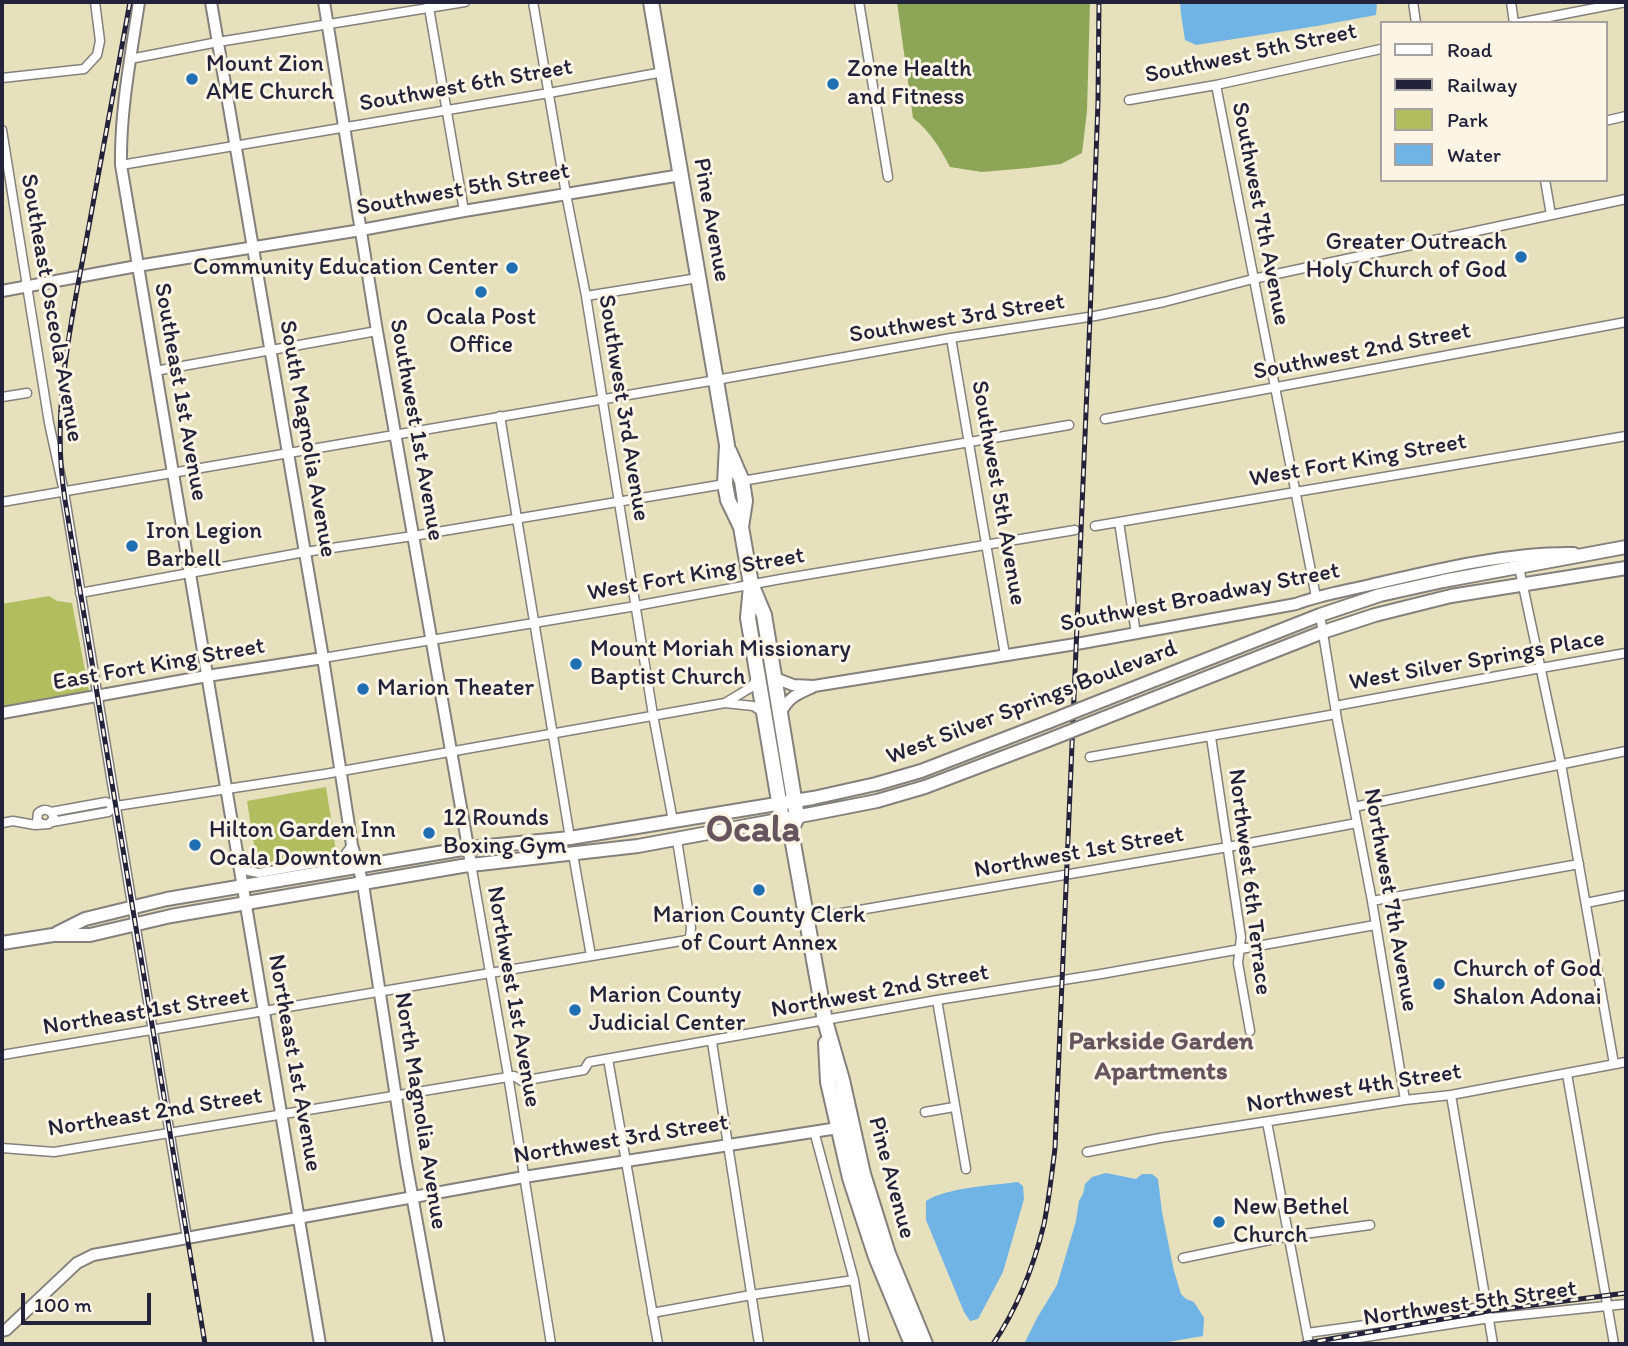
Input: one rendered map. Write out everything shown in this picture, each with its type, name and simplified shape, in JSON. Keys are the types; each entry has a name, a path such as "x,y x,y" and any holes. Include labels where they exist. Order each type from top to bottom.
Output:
{"highway":[{"name":"Pine Avenue","path":"651,2 727,445 728,500 741,527 751,584 764,615 781,712 787,802 825,1020 842,1080 863,1174 887,1254 925,1344"},
{"name":"Pine Avenue","path":"727,445 741,481 745,501 741,527"},
{"name":"Pine Avenue","path":"751,584 748,618 764,713 787,802"},
{"name":"Pine Avenue","path":"825,1020 828,1082 838,1128 864,1222 912,1344"}],"main road":[{"name":"West Silver Springs Boulevard","path":"53,935 85,919 132,907 468,848 570,838 813,798 900,778 1362,600 1408,588 1626,547"},
{"name":"West Silver Springs Boulevard","path":"53,935 90,935 135,924 471,864 573,854 790,822 877,801 950,778 1323,632 1375,615 1412,605 1624,568"},
{"path":"573,854 585,843 610,838 622,830"},
{"path":"522,859 561,850 570,838"},
{"path":"2,943 53,935"}],"street":[{"path":"2,78 84,69 97,55 100,41 94,2"},
{"name":"Southeast 1st Avenue","path":"139,2 120,145 121,165 225,789"},
{"name":"South Magnolia Avenue","path":"211,2 289,453 352,845 363,884"},
{"name":"Southwest 1st Avenue","path":"324,2 377,331 471,864"},
{"path":"130,59 429,5 465,2"},
{"name":"Southwest 3rd Avenue","path":"533,2 586,296 653,716 673,821"},
{"path":"859,2 888,177"},
{"path":"1413,2 1416,21"},
{"path":"1511,2 1516,21"},
{"path":"1526,21 1626,2"},
{"path":"429,5 464,211"},
{"name":"Southwest 5th Street","path":"1129,100 1216,85 1380,49"},
{"name":"Southwest 6th Street","path":"121,165 663,72"},
{"name":"Southwest 7th Avenue","path":"1216,85 1316,597"},
{"path":"1607,121 1626,116"},
{"name":"Southeast Osceola Avenue","path":"2,130 6,183 64,492 187,1238"},
{"name":"Southwest 5th Street","path":"2,291 681,174"},
{"path":"1545,182 1551,215"},
{"name":"Southwest 3rd Street","path":"2,502 1109,313 1253,279 1626,199"},
{"path":"586,296 698,278"},
{"name":"Southwest 2nd Street","path":"1105,419 1626,322"},
{"path":"155,371 377,331"},
{"name":"Southwest 5th Avenue","path":"951,338 1005,655"},
{"path":"2,397 27,393"},
{"path":"500,416 570,838"},
{"path":"741,481 1069,425"},
{"name":"West Fort King Street","path":"1095,526 1626,436"},
{"path":"80,593 305,552 726,484"},
{"path":"1119,522 1136,634"},
{"name":"West Fort King Street","path":"323,658 1074,530"},
{"name":"Southwest Broadway Street","path":"775,678 793,685 814,686 1136,634 1296,604 1416,574 1514,556 1549,552 1594,553"},
{"path":"1519,567 1561,764 1614,1064"},
{"path":"1320,615 1336,710"},
{"name":"West Silver Springs Place","path":"1090,757 1211,737 1541,668 1626,653"},
{"name":"East Fort King Street","path":"2,713 323,658"},
{"path":"725,703 750,688 758,678"},
{"name":"Southwest Broadway Street","path":"781,712 787,701 814,686"},
{"path":"2,823 13,821 34,825 49,824 108,812 116,806 340,771 725,703 752,706 764,713"},
{"name":"Northwest 7th Avenue","path":"1336,710 1372,901 1405,1100"},
{"name":"Northwest 6th Terrace","path":"1211,737 1241,937 1238,963 1250,1031"},
{"path":"1354,807 1626,751"},
{"name":"Northeast 1st Avenue","path":"225,789 320,1344"},
{"path":"41,823 37,821 38,813 42,810 107,802 116,806"},
{"path":"51,811 54,818 52,822"},
{"name":"Northwest 1st Street","path":"807,919 1357,823"},
{"path":"379,993 687,940 691,928 677,840"},
{"path":"238,865 259,873 339,859 352,845"},
{"path":"573,854 591,956"},
{"name":"Northwest 1st Avenue","path":"471,864 551,1344"},
{"path":"1372,901 1578,864"},
{"name":"North Magnolia Avenue","path":"363,884 412,1197 439,1344"},
{"path":"1586,903 1626,895"},
{"name":"Northwest 2nd Street","path":"396,1095 514,1076 522,1081 584,1070 589,1062 1375,925"},
{"name":"Northeast 1st Street","path":"2,1052 153,1031 379,993"},
{"path":"937,1000 966,1170"},
{"path":"712,1042 758,1344"},
{"path":"608,1059 657,1344"},
{"name":"Northwest 4th Street","path":"1087,1152 1160,1138 1451,1095 1626,1062"},
{"path":"1567,1074 1614,1344"},
{"name":"Northeast 2nd Street","path":"2,1148 54,1152 396,1095"},
{"path":"1451,1095 1493,1344"},
{"path":"925,1112 954,1107"},
{"path":"1267,1122 1309,1344"},
{"name":"Northwest 3rd Street","path":"2,1331 77,1263 93,1255 524,1177 838,1128"},
{"path":"814,1131 854,1280 865,1344"},
{"path":"1183,1258 1289,1236 1370,1225"},
{"path":"652,1313 854,1280"},
{"name":"Northwest 5th Street","path":"1320,1344 1490,1318 1626,1304"},
{"name":"Northwest 5th Street","path":"1307,1333 1488,1306"}],"green space":[{"path":"897,2 1090,2 1087,111 1082,153 1061,164 1028,168 982,172 950,167 925,128 913,118"},
{"path":"49,596 57,601 72,603 89,691 2,707 2,604"},
{"path":"326,787 336,851 257,864 247,801"}],"water":[{"path":"1180,2 1377,2 1376,15 1196,45 1185,40"},
{"path":"1106,1173 1136,1179 1142,1174 1152,1174 1158,1179 1174,1271 1181,1294 1194,1302 1204,1318 1203,1336 1156,1344 1024,1344 1057,1285 1085,1184 1092,1177"},
{"path":"1018,1182 1023,1186 1024,1199 1003,1272 978,1319 970,1321 926,1220 926,1201 957,1190"}],"railway":[{"path":"130,2 64,370 61,467 205,1344"},
{"path":"993,1344 1017,1301 1035,1255 1046,1215 1055,1148 1090,317 1099,2"},
{"path":"1302,1344 1488,1311 1626,1293"}],"place":[{"name":"Mount Zion AME Church","path":"192,79"},
{"name":"Zone Health and Fitness","path":"833,84"},
{"name":"Greater Outreach Holy Church of God","path":"1521,257"},
{"name":"Community Education Center","path":"512,268"},
{"name":"Ocala Post Office","path":"481,292"},
{"name":"Iron Legion Barbell","path":"132,546"},
{"name":"Mount Moriah Missionary Baptist Church","path":"576,664"},
{"name":"Marion Theater","path":"363,689"},
{"name":"12 Rounds Boxing Gym","path":"429,833"},
{"name":"Hilton Garden Inn Ocala Downtown","path":"195,845"},
{"name":"Marion County Clerk of Court Annex","path":"759,890"},
{"name":"Church of God Shalon Adonai","path":"1439,984"},
{"name":"Marion County Judicial Center","path":"575,1010"},
{"name":"New Bethel Church","path":"1219,1222"}],"district":[{"name":"Ocala","path":"753,831"},
{"name":"Parkside Garden Apartments","path":"1161,1057"}]}
